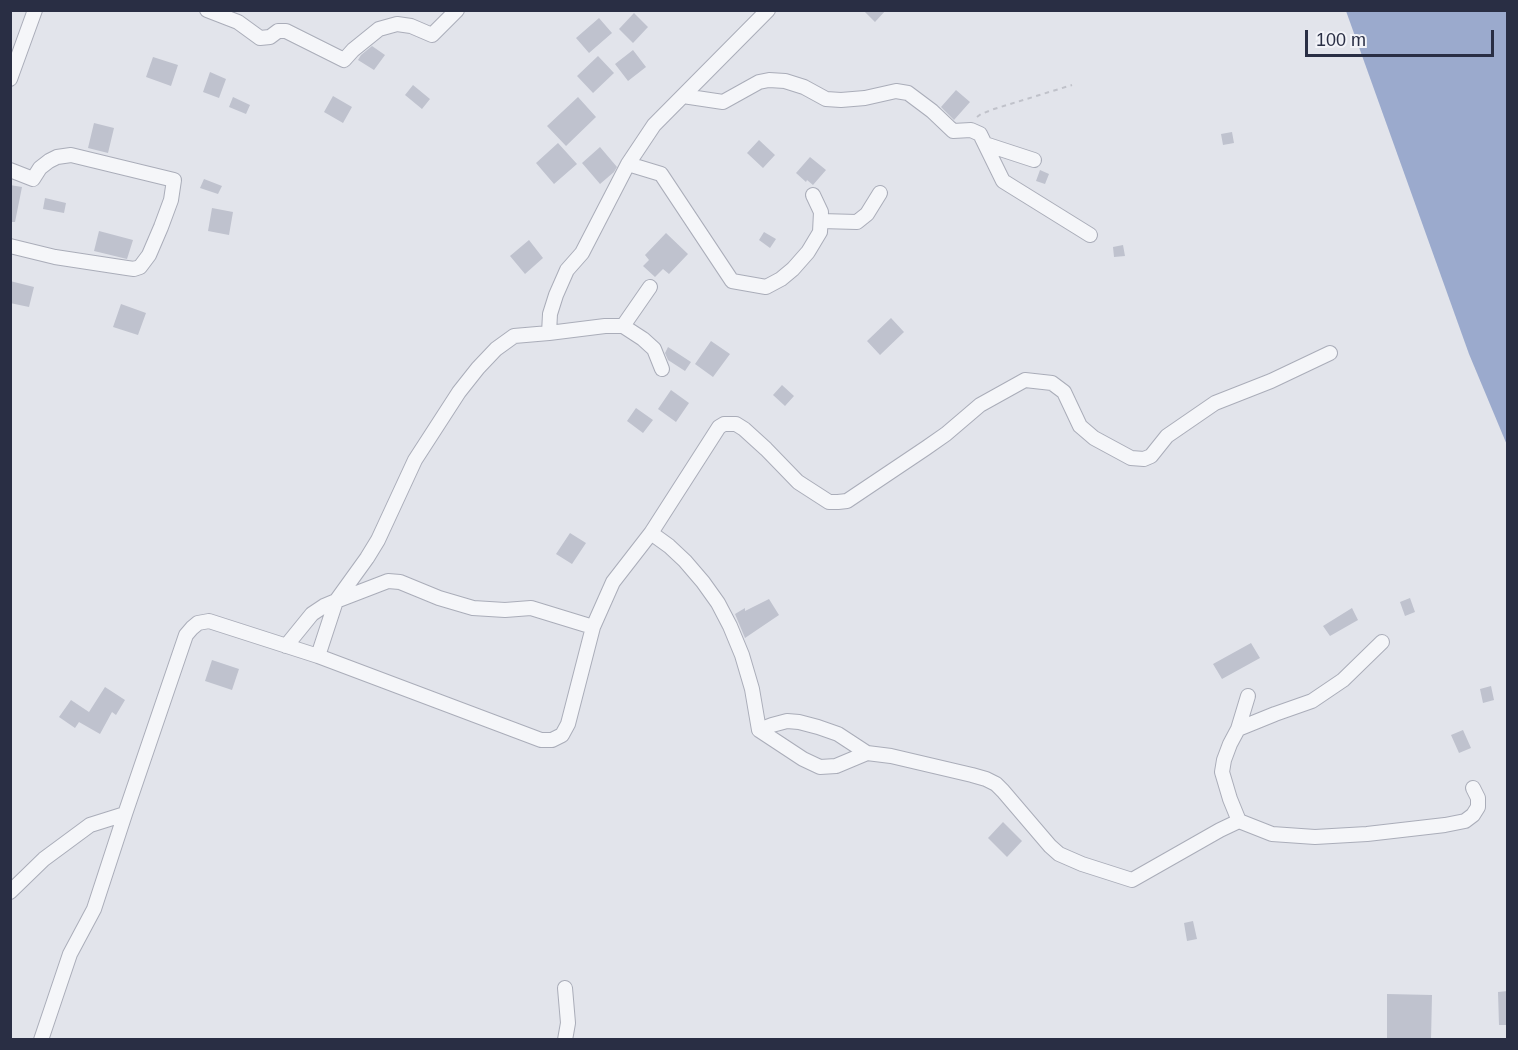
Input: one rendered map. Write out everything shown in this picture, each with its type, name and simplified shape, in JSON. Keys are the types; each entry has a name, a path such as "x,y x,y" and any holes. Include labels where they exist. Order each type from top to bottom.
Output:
{"street":[{"path":"10,80 35,10"},
{"path":"207,10 238,22 260,38 270,37 278,31 285,31 345,60 353,50 380,29 397,24 411,26 432,35 457,10"},
{"path":"549,333 550,314 567,270 582,253 628,164 654,125 768,10"},
{"path":"683,96 723,102 759,82 769,80 785,81 804,87 826,99 865,98 896,91 908,93 953,131 971,130 980,134 1003,180 1090,235"},
{"path":"985,144 1034,160"},
{"path":"10,171 33,179 40,168 49,161 71,155 174,180 168,209 149,255 140,267 134,269 110,266 55,257 10,246"},
{"path":"628,164 661,174 732,281 766,287 793,269 808,252 820,232 821,212 813,195"},
{"path":"821,220 857,222 867,213 880,193"},
{"path":"623,326 650,287"},
{"path":"318,656 336,601 378,540 415,460 444,414 472,376 496,349 514,336 623,326 654,349 662,369"},
{"path":"41,1040 70,954 94,909 186,635 198,623 209,621 318,656 541,740 552,740 562,735 568,724 593,627 613,582 651,533 707,445 724,424 736,424 744,429 798,482 829,502 847,501 946,434 980,405 1025,380 1052,383 1064,392 1080,426 1094,438 1131,458 1144,459 1151,456 1167,436 1215,403 1330,353"},
{"path":"651,533 685,561 718,603 742,655 752,689 759,730 803,759 820,767 836,766 867,753"},
{"path":"286,646 312,614 324,606 388,581 400,582 439,598 473,608 505,610 531,608 593,627"},
{"path":"1238,729 1312,701 1343,680 1382,642"},
{"path":"1248,696 1222,772 1239,821 1272,834 1315,837 1445,825 1465,821 1473,815 1478,807 1478,798 1473,788"},
{"path":"759,730 787,721 799,722 838,734 867,753 891,756 986,779 1003,791 1059,854 1132,880 1239,821"},
{"path":"10,892 44,860 90,825 125,814"},
{"path":"565,988 568,1023 565,1040"}],"path":[{"path":"971,130 972,121 981,114 1072,84"}],"water":[{"path":"1346,11 1507,11 1507,445 1469,354"}],"building":[{"path":"863,10 886,10 875,22"},
{"path":"634,13 648,27 633,43 619,29"},
{"path":"599,18 612,33 589,53 576,38"},
{"path":"372,46 385,55 374,70 358,60"},
{"path":"633,50 646,67 628,81 615,64"},
{"path":"598,56 614,73 593,93 577,76"},
{"path":"153,57 178,65 171,86 146,77"},
{"path":"210,72 226,79 219,98 203,92"},
{"path":"413,85 430,99 422,109 405,95"},
{"path":"956,90 970,102 954,120 941,107"},
{"path":"333,96 352,107 343,123 324,112"},
{"path":"233,97 250,105 246,114 229,107"},
{"path":"578,97 596,117 566,146 547,126"},
{"path":"94,123 114,128 108,153 88,148"},
{"path":"1232,132 1234,143 1223,145 1221,134"},
{"path":"759,140 775,155 763,168 747,153"},
{"path":"558,143 577,164 554,184 536,163"},
{"path":"600,147 617,167 600,184 582,163"},
{"path":"810,157 826,170 813,185 796,173"},
{"path":"1040,170 1049,174 1045,184 1036,181"},
{"path":"204,179 222,186 218,194 200,188"},
{"path":"10,185 22,187 15,222 10,222"},
{"path":"45,198 66,203 64,213 43,209"},
{"path":"212,208 233,212 229,235 208,231"},
{"path":"99,231 133,240 127,259 94,251"},
{"path":"764,232 776,239 770,248 759,240"},
{"path":"666,233 688,254 669,274 663,269 655,277 643,266 649,260 645,255"},
{"path":"529,240 543,258 525,274 510,256"},
{"path":"1123,245 1125,256 1114,257 1113,247"},
{"path":"10,281 34,287 29,307 10,303"},
{"path":"121,304 146,313 138,335 113,327"},
{"path":"891,318 904,332 880,355 867,341"},
{"path":"711,341 730,354 713,377 695,364"},
{"path":"668,347 691,362 685,371 668,360 665,353"},
{"path":"782,385 794,396 785,406 773,395"},
{"path":"671,390 689,403 676,422 658,409"},
{"path":"636,408 653,420 643,433 627,421"},
{"path":"570,533 586,543 572,564 556,554"},
{"path":"1410,598 1415,612 1405,616 1400,602"},
{"path":"769,599 779,615 745,638 735,614"},
{"path":"1352,608 1358,620 1330,636 1323,626"},
{"path":"1251,643 1260,658 1222,679 1213,664"},
{"path":"212,660 239,669 232,690 205,681"},
{"path":"1491,686 1494,700 1483,703 1480,689"},
{"path":"105,687 125,700 116,715 112,712 100,734 79,722 75,728 59,717 71,700 89,712"},
{"path":"1463,730 1471,748 1459,753 1451,735"},
{"path":"1003,822 1022,841 1007,857 988,838"},
{"path":"1193,921 1197,939 1187,941 1184,923"},
{"path":"1508,991 1508,1025 1499,1025 1498,992"},
{"path":"1387,994 1432,995 1431,1040 1387,1040"}]}
